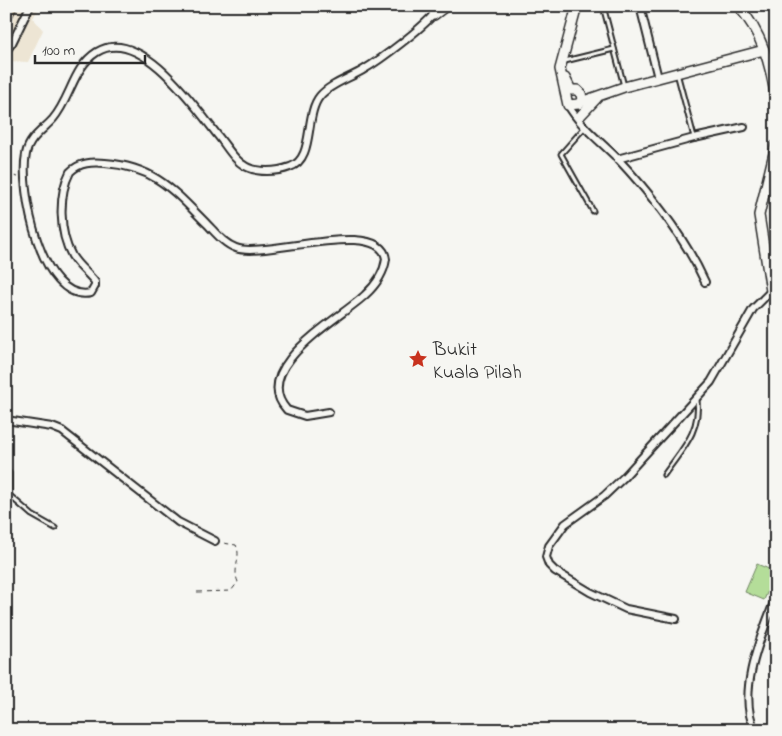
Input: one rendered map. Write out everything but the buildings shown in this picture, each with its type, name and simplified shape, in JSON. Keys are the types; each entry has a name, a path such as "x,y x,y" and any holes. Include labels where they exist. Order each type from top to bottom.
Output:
{"street":[{"path":"6,51 12,43 30,6"},
{"path":"578,6 561,66 568,92 568,105 585,127 617,159 680,238 705,282"},
{"path":"649,6 641,7 658,78"},
{"path":"738,6 750,19 764,50 773,78 776,100"},
{"path":"329,412 305,416 287,410 279,397 283,368 302,346 352,307 378,281 386,258 381,248 375,243 356,240 271,249 236,249 223,240 154,175 136,167 84,163 74,168 68,176 62,210 63,233 72,257 95,282 95,286 90,293 78,293 60,283 42,256 36,238 25,178 26,155 32,140 58,112 83,64 97,52 107,47 119,46 130,49 150,60 182,91 238,161 252,169 274,170 290,167 297,164 305,152 311,117 320,96 370,66 439,9"},
{"path":"568,105 576,106 580,100 764,50"},
{"path":"568,92 577,90 581,116 585,127"},
{"path":"581,116 591,103 605,93"},
{"path":"617,159 694,138 744,128"},
{"path":"776,145 759,215 771,291 776,300"},
{"path":"676,619 620,607 555,571 548,565 546,557 549,546 565,524 604,496 624,477 697,395 722,366 753,309 771,291"},
{"path":"6,420 52,426 178,522 214,541"},
{"path":"755,730 750,715 752,665 776,597"}],"lane":[{"path":"602,6 624,87"},
{"path":"561,66 614,50"},
{"path":"677,73 694,138"},
{"path":"585,127 561,154 593,211"},
{"path":"664,475 693,435 698,410 697,395"},
{"path":"6,469 9,473 8,495 32,515 55,528"}],"path":[{"path":"6,174 19,177"},
{"path":"197,592 232,591 238,582 235,575 239,552 236,545 214,541"}],"shaded area":[{"path":"6,6 40,6 33,18 43,30 28,62 6,61"}],"green space":[{"path":"757,564 776,572 764,600 745,592"}],"place":[{"name":"Bukit Kuala Pilah","path":"418,359"}]}
